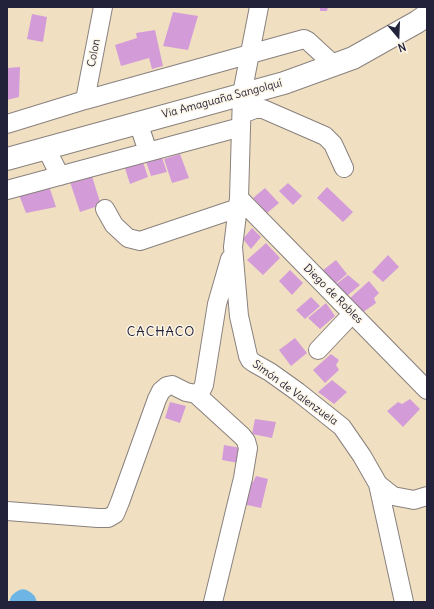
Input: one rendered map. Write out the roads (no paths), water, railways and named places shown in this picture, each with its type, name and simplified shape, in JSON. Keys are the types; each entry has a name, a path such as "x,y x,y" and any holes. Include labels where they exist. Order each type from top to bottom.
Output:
{"highway":[{"name":"Via Amaguaña Sangolquí","path":"7,159 138,122 242,112 284,82 353,58 427,15"}],"street":[{"name":"Colon","path":"85,100 103,7"},
{"name":"Simón de Valenzuela","path":"259,7 250,54 242,112 238,203 233,247 239,316 248,356 250,360 298,392 342,427 362,456 378,484 393,496 414,500 427,496"},
{"path":"7,124 85,100 304,39 334,65"},
{"path":"7,190 148,152 242,112 255,109 263,109 325,136 333,144 344,168"},
{"path":"138,122 148,152"},
{"path":"46,148 60,176"},
{"path":"105,209 114,225 128,238 140,241 238,203"},
{"name":"Diego de Robles","path":"238,203 352,314 427,390"},
{"path":"196,394 201,391 204,385 217,304 233,247"},
{"path":"318,350 352,314"},
{"path":"7,511 98,518 108,518 115,514 161,391 172,385 186,392 196,394 242,436 246,441 248,448 243,478 213,602"},
{"path":"378,484 404,602"}],"waterway":[{"path":"20,602 23,600 26,602"}],"district":[{"name":"CACHACO","path":"161,332"}]}
